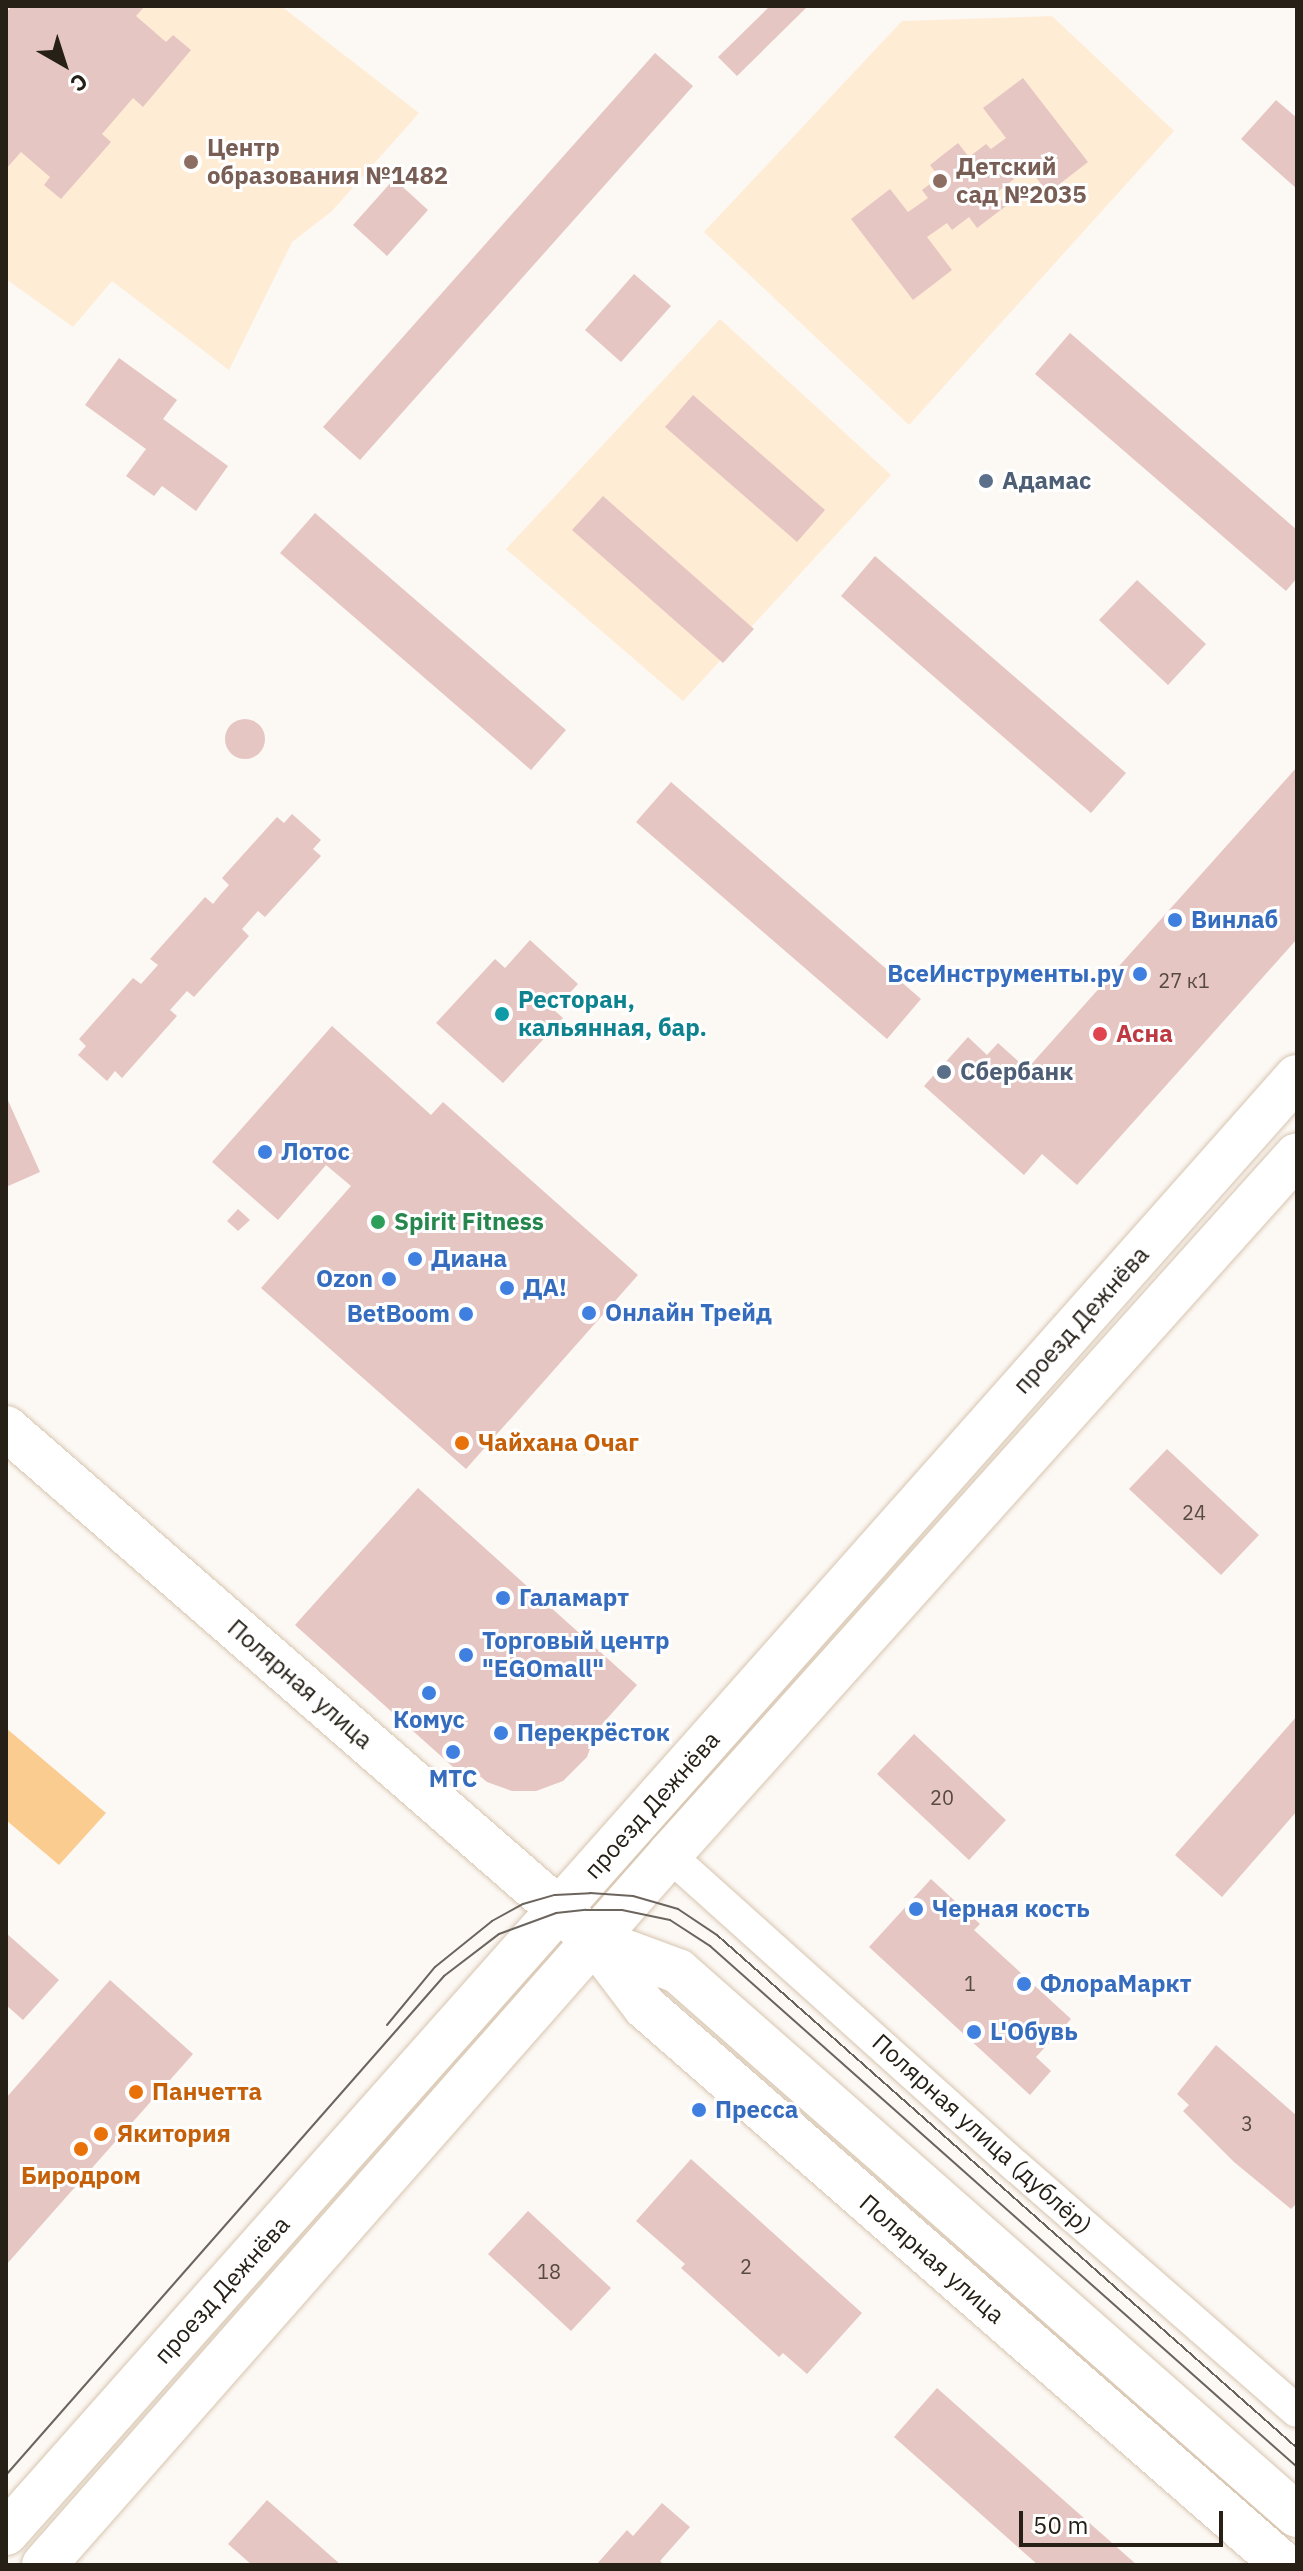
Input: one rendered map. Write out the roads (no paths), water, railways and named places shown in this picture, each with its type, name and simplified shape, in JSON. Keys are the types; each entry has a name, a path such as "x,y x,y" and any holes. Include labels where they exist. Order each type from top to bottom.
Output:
{"main road":[{"name":"проезд Дежнёва","path":"6,2533 1297,1077"},
{"name":"проезд Дежнёва","path":"44,2565 669,1855 1297,1155"},
{"name":"Полярная улица","path":"6,1428 560,1909 594,1940 645,2007 1284,2565"},
{"name":"Полярная улица","path":"594,1940 678,1971 1297,2515"}],"street":[{"name":"Полярная улица (дублёр)","path":"669,1855 1017,2167 1297,2411"}],"tram line":[{"path":"387,2025 435,1967 492,1921 523,1904 555,1895 590,1893 633,1896 678,1909 717,1935 1297,2448"},
{"path":"6,2475 444,1976 499,1934 556,1913 586,1910 622,1910 670,1920 710,1946 1297,2467"}],"place":[{"name":"Центр образования №1482","path":"191,162"},
{"name":"Детский сад №2035","path":"940,181"},
{"name":"Адамас","path":"986,481"},
{"name":"Винлаб","path":"1175,920"},
{"name":"ВсеИнструменты.ру","path":"1140,974"},
{"name":"Ресторан, кальянная, бар.","path":"502,1014"},
{"name":"Асна","path":"1100,1034"},
{"name":"Сбербанк","path":"944,1072"},
{"name":"Лотос","path":"265,1152"},
{"name":"Spirit Fitness","path":"378,1222"},
{"name":"Диана","path":"415,1259"},
{"name":"Ozon","path":"389,1279"},
{"name":"ДА!","path":"507,1288"},
{"name":"Онлайн Трейд","path":"589,1313"},
{"name":"BetBoom","path":"466,1314"},
{"name":"Чайхана Очаг","path":"462,1443"},
{"name":"Галамарт","path":"503,1598"},
{"name":"Торговый центр \"EGOmall\"","path":"466,1655"},
{"name":"Комус","path":"429,1693"},
{"name":"Перекрёсток","path":"501,1733"},
{"name":"МТС","path":"453,1752"},
{"name":"Черная кость","path":"916,1909"},
{"name":"ФлораМаркт","path":"1024,1984"},
{"name":"L'Обувь","path":"974,2032"},
{"name":"Панчетта","path":"136,2092"},
{"name":"Пресса","path":"699,2110"},
{"name":"Якитория","path":"101,2134"},
{"name":"Биродром","path":"81,2149"}]}
